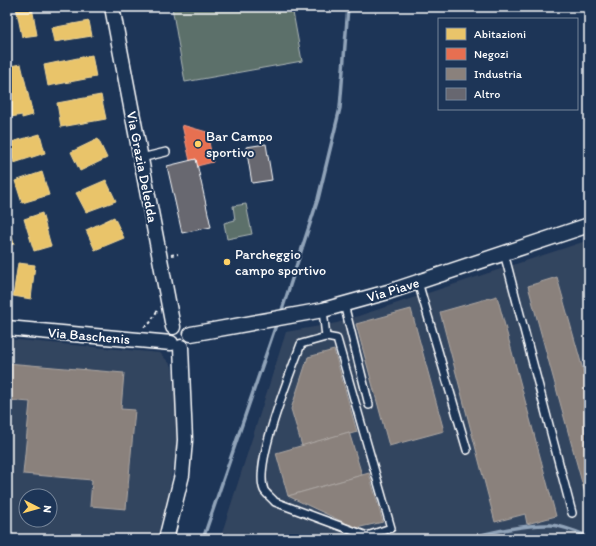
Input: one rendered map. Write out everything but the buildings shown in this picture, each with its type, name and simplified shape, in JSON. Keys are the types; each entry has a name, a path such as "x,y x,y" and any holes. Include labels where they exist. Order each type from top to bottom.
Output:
{"street":[{"name":"Via Grazia Deledda","path":"112,7 173,327"},
{"name":"Via Piave","path":"191,334 265,322 344,304 418,282 589,225"},
{"path":"166,539 182,475 184,447 176,345 169,336 173,327 184,326 191,334 190,341 176,345"},
{"name":"Via Baschenis","path":"7,328 176,345"}],"lane":[{"path":"141,158 166,152"},
{"path":"504,253 572,513"},
{"path":"418,282 467,450"},
{"path":"344,304 369,405"},
{"path":"322,310 326,337"},
{"path":"326,337 337,339 391,528 366,536 275,502 264,490 262,472 274,422 301,344 326,337"}],"shaded area":[{"path":"172,7 292,7 302,61 185,82"},
{"path":"246,204 252,234 227,239 224,223 235,220 233,206"},
{"path":"589,240 589,539 220,539 286,332 337,323"},
{"path":"7,339 160,353 172,366 179,434 161,539 7,539"}],"waterway":[{"path":"281,313 318,199 340,108 348,7"},
{"path":"203,539 277,322"},
{"path":"468,539 509,529 542,525 561,527 589,537"}],"place":[{"name":"Bar Campo sportivo","path":"198,144"},
{"name":"Parcheggio campo sportivo","path":"227,262"}]}
